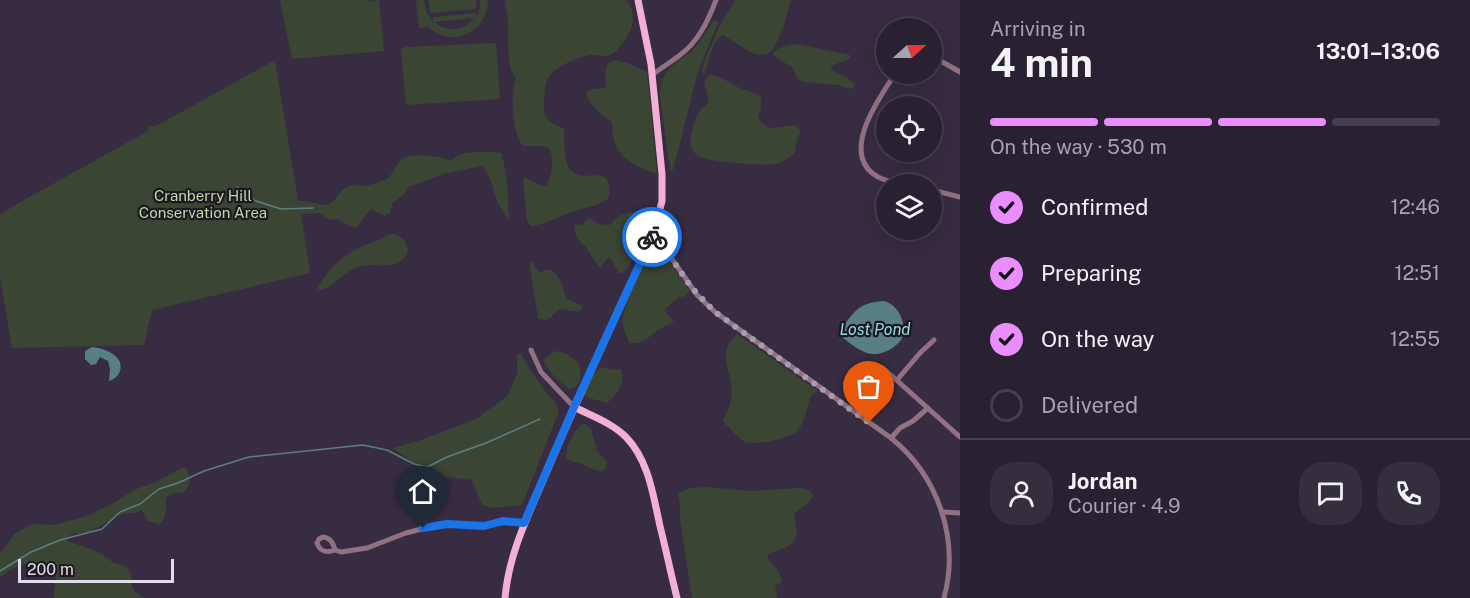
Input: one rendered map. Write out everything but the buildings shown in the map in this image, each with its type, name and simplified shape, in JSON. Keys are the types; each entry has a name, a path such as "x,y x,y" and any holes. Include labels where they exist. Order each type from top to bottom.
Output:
{"main road":[{"path":"505,598 513,553 524,523 574,407 654,233 662,201 663,182 651,64 638,0"},
{"path":"574,407 620,432 643,462 654,496 678,598"}],"street":[{"path":"652,75 680,55 695,40 707,22 716,0"},
{"path":"942,62 960,72"},
{"path":"651,64 666,64"},
{"path":"876,176 866,166 861,149 868,117 889,84"},
{"path":"942,192 960,197"},
{"path":"654,233 691,287 715,312 891,438 925,475 942,512 947,534 948,578 944,598"},
{"path":"897,380 934,340"},
{"path":"531,350 541,372 574,407"},
{"path":"883,368 960,437"},
{"path":"891,438 900,428 913,421 928,408"},
{"path":"942,512 960,513"},
{"path":"334,550 341,552 367,548 436,525 484,526 503,521 524,523"}],"green space":[{"path":"280,0 368,0 369,2 379,0 384,51 292,59"},
{"path":"416,0 424,0 433,21 433,17 475,13 476,17 480,8 480,0 488,0 482,21 467,34 448,37 428,27 419,28","holes":["475,18 466,26 455,29 445,28 434,22"]},
{"path":"429,0 476,0 476,9 430,13"},
{"path":"505,0 626,0 633,18 631,30 615,52 608,56 586,56 563,65 550,75 545,89 545,115 549,121 564,129 565,153 570,169 578,175 604,177 609,188 608,199 531,226 527,221 523,180 525,178 546,186 551,173 552,156 546,147 523,146 516,132 513,103 516,78 509,59"},
{"path":"735,0 791,0 783,28 774,48 767,54 758,55 750,52 723,35 713,47 704,74 702,73 705,60 719,27"},
{"path":"714,20 718,23 698,71 675,163 673,170 670,171 660,96 662,80 679,60 691,52"},
{"path":"496,43 500,99 406,105 401,50 405,47"},
{"path":"798,44 850,55 851,58 831,66 832,70 853,82 855,85 853,88 804,82 798,79 792,67 775,57 773,53 781,47"},
{"name":"Cranberry Hill Conservation Area","path":"275,60 298,201 329,204 346,187 369,185 387,179 400,161 409,156 430,156 453,160 459,155 468,153 497,152 501,153 505,168 509,220 498,203 490,179 482,166 447,173 408,187 405,193 392,204 390,213 384,216 371,209 357,227 351,227 337,219 330,220 319,213 301,214 310,273 152,310 144,345 12,348 0,277 0,215 148,131 148,126 156,126"},
{"path":"615,60 647,72 657,172 655,173 638,167 619,151 613,137 612,122 593,106 586,93 606,87 605,72 608,63"},
{"path":"709,75 722,78 761,97 761,109 758,116 765,126 775,128 797,126 801,132 793,154 783,161 768,164 715,160 696,154 691,147 691,133 698,114 709,101 704,82"},
{"path":"635,212 635,219 631,237 631,263 623,273 619,273 610,257 601,268 577,238 574,230 575,224 582,225 589,218 599,224 610,225 619,216"},
{"path":"391,234 401,237 406,244 408,251 400,262 361,266 325,289 317,288 342,258 360,247"},
{"path":"654,249 663,252 690,291 683,298 680,296 664,310 674,321 643,341 629,343 622,319 628,299 649,253"},
{"path":"532,262 538,271 552,270 560,281 567,299 583,306 579,312 560,309 548,319 538,318 530,269"},
{"path":"737,334 818,391 812,394 803,421 794,433 772,441 748,443 741,440 723,421 732,393 726,362 727,349"},
{"path":"558,351 567,354 579,363 580,376 576,387 570,389 562,383 551,373 543,360"},
{"path":"521,353 559,411 522,505 492,508 482,505 472,480 440,476 415,464 393,448 476,419 507,396 517,374 517,354"},
{"path":"605,367 611,370 621,369 620,388 607,403 585,397 584,394 595,374"},
{"path":"584,423 591,429 597,451 607,462 603,470 600,471 566,459 571,439"},
{"path":"186,468 189,475 188,486 184,492 171,494 166,498 165,516 159,524 148,521 141,510 122,514 89,532 72,534 67,538 68,542 91,549 112,562 126,567 130,572 132,587 145,598 54,598 55,573 43,565 36,564 17,567 0,578 0,552 14,534 32,524 54,525 87,516 134,490 158,481"},
{"path":"706,487 751,491 800,488 811,492 813,496 811,499 794,515 797,531 795,539 788,546 768,554 768,559 778,570 782,580 775,586 777,598 692,598 678,495 688,489"}],"water":[{"name":"Lost Pond","path":"883,301 892,305 902,319 903,335 895,346 881,353 872,354 861,350 843,338 841,330 858,309"},
{"path":"92,347 107,351 117,357 121,366 115,378 109,381 108,361 100,357 96,364 91,365 85,359 85,351"}],"waterway":[{"path":"237,187 256,201 281,209 313,208"},
{"path":"0,571 31,552 60,540 102,529 120,512 140,504 159,489 204,471 249,457 363,445 387,450 414,464 427,467 540,419"}],"way so far":[{"path":"652,237 654,233 697,295 729,324 869,423"}],"route":[{"path":"423,528 447,524 484,526 503,521 524,523 652,237"}]}
